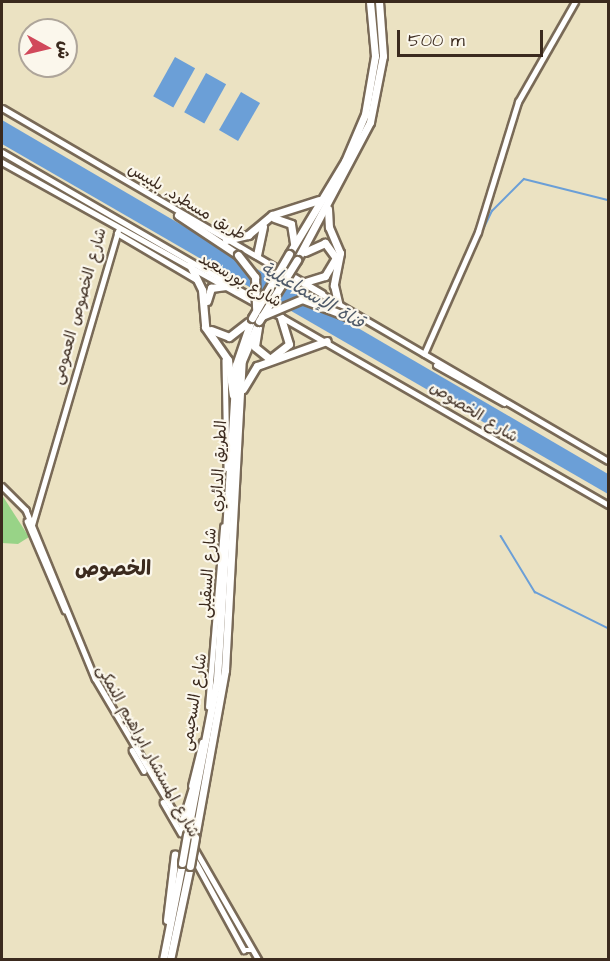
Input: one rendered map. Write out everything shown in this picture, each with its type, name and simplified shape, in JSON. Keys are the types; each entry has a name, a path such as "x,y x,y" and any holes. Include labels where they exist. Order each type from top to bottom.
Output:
{"highway":[{"name":"الطريق الدائري","path":"163,960 168,935 197,837 222,669 221,648 238,396 238,352 291,251 359,132 378,65 370,2"},
{"name":"الطريق الدائري","path":"257,317 297,260 365,136 383,42 380,2"},
{"path":"227,241 248,235 272,215 299,211 321,199"},
{"path":"330,202 329,227 340,256 334,285 339,309"},
{"path":"178,215 238,255 255,277 257,317 255,347 270,359 289,344 281,317"},
{"path":"257,255 258,236 273,218 291,224 291,251"},
{"path":"297,260 317,243 328,245 336,254 328,274 305,282"},
{"path":"190,265 202,290 205,327 226,357 238,396"},
{"path":"226,286 214,286 207,294 212,332 231,336 257,317 302,299 339,309 359,321"},
{"path":"238,396 255,368 327,341"},
{"name":"الطريق الدائري","path":"175,960 188,865 184,833 222,669"},
{"path":"183,823 201,767"},
{"path":"168,935 176,854"},
{"name":"الطريق الدائري","path":"170,960 188,865"}],"main road":[{"path":"424,354 486,222 518,102 575,2"},
{"name":"طريق مسطرد, بلبيس","path":"2,108 339,309 424,354 609,463"},
{"name":"طريق مسطرد, بلبيس","path":"2,112 359,321 609,463"},
{"name":"شارع بورسعيد","path":"2,152 281,317 327,341"},
{"name":"شارع بورسعيد","path":"2,162 327,341"},
{"name":"شارع الخصوص العمومى","path":"32,525 115,223"},
{"name":"شارع الخصوص العمومى","path":"67,395 121,226"},
{"name":"شارع السقيلى","path":"117,233 192,276 199,294 203,329 224,356 227,396 221,648"},
{"path":"227,241 305,282 339,309"},
{"name":"شارع الخصوص","path":"327,341 609,505"},
{"name":"شارع المستشار ابراهيم النمكى","path":"2,488 19,500 32,525 77,638"},
{"name":"شارع المستشار ابراهيم النمكى","path":"2,488 24,512 77,638 163,799 184,833 244,950 252,950"},
{"name":"شارع السحيمى","path":"184,833 183,823 221,648"},
{"name":"شارع المستشار ابراهيم النمكى","path":"163,799 183,823 259,960"}],"green space":[{"path":"2,495 29,537 18,544 2,543"}],"water":[{"path":"175,57 195,68 173,108 153,96"},
{"path":"206,73 226,84 204,124 184,112"},
{"path":"241,92 260,103 238,141 219,130"},
{"path":"2,120 608,474 608,494 2,144"}],"waterway":[{"path":"461,275 492,211 524,179 608,200"},
{"path":"430,350 437,331"},
{"path":"501,536 535,592 608,628"}],"district":[{"name":"الخصوص","path":"113,569"}],"water label":[{"name":"قناة الإسماعيلية","path":"312,296"}]}
